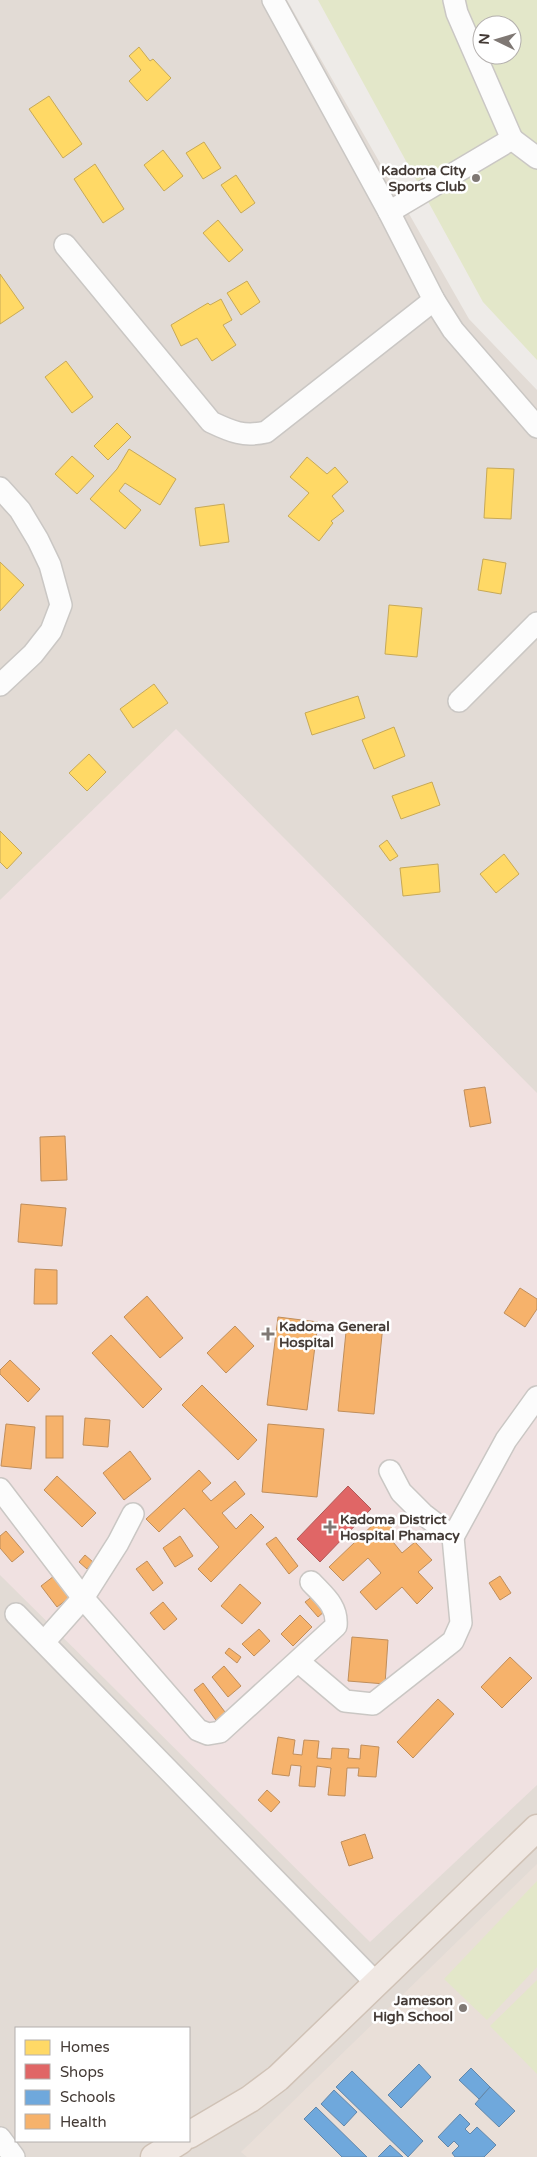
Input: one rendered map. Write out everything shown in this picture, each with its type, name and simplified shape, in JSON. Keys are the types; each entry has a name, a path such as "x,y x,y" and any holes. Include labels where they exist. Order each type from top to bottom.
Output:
{"main road":[{"path":"190,2134 250,2099 278,2078 537,1828"},
{"path":"154,2157 178,2142"}],"street":[{"path":"273,0 389,212 434,300 453,330 537,427"},
{"path":"454,0 457,13 512,139 537,158"},
{"path":"389,212 512,139"},
{"path":"65,244 211,422 226,429 251,435 266,432 434,300"},
{"path":"0,488 20,510 38,540 50,564 61,605 51,632 39,647 0,685"},
{"path":"459,701 537,623"},
{"path":"299,1662 345,1702 373,1704 453,1641 461,1623 453,1537 506,1440 537,1397"},
{"path":"390,1471 401,1492 423,1514 453,1537"},
{"path":"0,1489 83,1598 198,1730 208,1734 220,1732 299,1662 336,1626 337,1616 333,1605 311,1582"},
{"path":"44,1642 83,1598 133,1514"},
{"path":"16,1614 376,1983"},
{"path":"0,2138 14,2157"}],"shaded area":[{"path":"0,0 287,0 469,319 537,390 537,2157 0,2157"},
{"name":"Kadoma General Hospital","path":"176,729 537,1093 537,1785 370,1942 0,1575 0,900"},
{"name":"Jameson High School","path":"537,1864 537,2157 247,2157 241,2152"}],"green space":[{"name":"Kadoma City Sports Club","path":"318,0 537,0 537,360 483,302"},
{"path":"537,1881 537,1967 487,2020 444,1979"},
{"path":"537,1980 537,2074 490,2026"}],"building: Homes":[{"path":"139,47 150,61 153,59 171,78 147,101 129,81 141,70 129,56"},
{"path":"49,96 82,144 63,158 29,109"},
{"path":"204,142 221,168 203,179 186,153"},
{"path":"163,150 183,176 164,191 144,165"},
{"path":"95,164 124,209 103,223 74,179"},
{"path":"236,175 255,203 241,213 221,185"},
{"path":"218,220 243,250 229,262 203,233"},
{"path":"0,274 24,308 0,324"},
{"path":"247,281 260,302 241,315 227,293"},
{"path":"221,299 232,320 223,325 236,345 212,361 197,338 181,346 171,325 208,303 210,305"},
{"path":"66,361 93,397 72,413 45,377"},
{"path":"117,423 131,437 108,460 94,446"},
{"path":"129,449 176,479 160,505 125,483 119,491 141,510 125,529 90,499 117,469"},
{"path":"72,456 94,476 77,494 55,474"},
{"path":"307,457 327,474 335,467 348,482 332,496 344,511 331,521 333,523 319,541 288,516 309,493 290,477"},
{"path":"487,468 514,469 511,519 484,518"},
{"path":"224,504 229,542 200,546 195,508"},
{"path":"483,559 506,563 501,594 478,590"},
{"path":"0,562 24,585 0,611"},
{"path":"389,605 422,608 417,657 385,654"},
{"path":"154,684 168,703 133,728 120,709"},
{"path":"358,696 365,718 312,735 305,713"},
{"path":"394,727 405,756 374,769 362,740"},
{"path":"89,754 106,772 87,791 69,773"},
{"path":"432,782 440,805 401,819 392,796"},
{"path":"0,831 22,853 7,869 0,862"},
{"path":"387,840 398,856 390,861 379,846"},
{"path":"504,854 519,874 496,893 480,874"},
{"path":"438,864 440,892 403,896 400,868"}],"building: Shops":[{"path":"348,1486 371,1509 320,1562 297,1539"}],"building: Schools":[{"path":"419,2064 431,2077 401,2108 388,2095"},
{"path":"471,2068 490,2087 479,2099 459,2080"},
{"path":"352,2071 423,2141 408,2157 336,2087"},
{"path":"490,2087 515,2111 499,2127 475,2104"},
{"path":"334,2090 357,2112 344,2126 321,2104"},
{"path":"316,2107 367,2157 342,2157 304,2119"},
{"path":"460,2114 470,2124 465,2129 470,2134 477,2127 496,2145 484,2157 455,2157 452,2153 459,2146 454,2141 448,2147 438,2137"},
{"path":"390,2145 403,2157 378,2157"}],"building: Health":[{"path":"485,1087 491,1123 470,1127 464,1090"},
{"path":"65,1136 67,1180 41,1181 40,1137"},
{"path":"21,1204 66,1208 62,1246 18,1242"},
{"path":"35,1269 57,1270 57,1304 34,1304"},
{"path":"520,1288 537,1299 537,1309 525,1327 504,1313"},
{"path":"147,1296 183,1338 160,1358 124,1317"},
{"path":"278,1317 318,1322 307,1410 267,1405"},
{"path":"347,1322 383,1325 374,1414 338,1411"},
{"path":"235,1326 254,1346 226,1373 207,1353"},
{"path":"111,1335 162,1389 143,1408 92,1353"},
{"path":"10,1360 40,1389 28,1402 0,1374 0,1370"},
{"path":"202,1385 257,1440 238,1460 182,1405"},
{"path":"46,1416 63,1416 63,1458 46,1458"},
{"path":"85,1418 110,1420 108,1447 83,1445"},
{"path":"6,1424 35,1427 31,1469 1,1466"},
{"path":"268,1424 324,1429 317,1497 262,1492"},
{"path":"130,1451 151,1479 124,1500 103,1473"},
{"path":"199,1470 211,1483 202,1491 211,1501 235,1481 245,1494 222,1513 236,1529 251,1514 264,1527 211,1582 198,1569 219,1547 184,1508 159,1532 146,1519"},
{"path":"57,1476 96,1513 82,1527 44,1490"},
{"path":"381,1517 395,1531 389,1537 402,1553 415,1542 432,1560 418,1572 433,1588 417,1604 402,1587 376,1610 360,1592 381,1573 368,1558 343,1581 329,1567"},
{"path":"6,1531 24,1552 12,1562 0,1548 0,1536"},
{"path":"180,1536 193,1556 175,1567 163,1548"},
{"path":"276,1537 298,1566 289,1574 266,1544"},
{"path":"85,1555 93,1562 87,1569 79,1562"},
{"path":"147,1561 163,1583 153,1591 136,1569"},
{"path":"58,1573 73,1595 57,1607 41,1586"},
{"path":"500,1576 511,1593 500,1600 489,1583"},
{"path":"240,1584 261,1603 242,1624 221,1606"},
{"path":"313,1596 325,1611 318,1617 305,1602"},
{"path":"163,1602 177,1619 164,1630 150,1613"},
{"path":"300,1615 312,1627 293,1646 281,1634"},
{"path":"259,1629 270,1641 254,1656 242,1644"},
{"path":"352,1637 388,1640 385,1684 348,1681"},
{"path":"229,1648 241,1657 237,1663 225,1653"},
{"path":"510,1657 532,1678 502,1708 481,1687"},
{"path":"224,1666 241,1686 228,1697 212,1677"},
{"path":"203,1683 228,1716 218,1723 194,1690"},
{"path":"438,1699 454,1714 413,1758 397,1742"},
{"path":"278,1737 295,1740 293,1754 302,1755 304,1740 319,1741 317,1758 331,1759 332,1748 349,1749 348,1758 360,1759 361,1745 379,1747 376,1777 358,1776 359,1768 347,1768 345,1796 328,1795 331,1768 317,1766 315,1787 299,1786 301,1766 291,1765 289,1776 272,1774"},
{"path":"267,1790 280,1802 271,1812 258,1800"},
{"path":"365,1834 373,1858 349,1866 341,1842"}],"place":[{"name":"Kadoma City Sports Club","path":"476,178"},
{"name":"Kadoma General Hospital","path":"268,1334"},
{"name":"Kadoma District Hospital Phamacy","path":"330,1527"},
{"name":"Jameson High School","path":"463,2008"}]}
